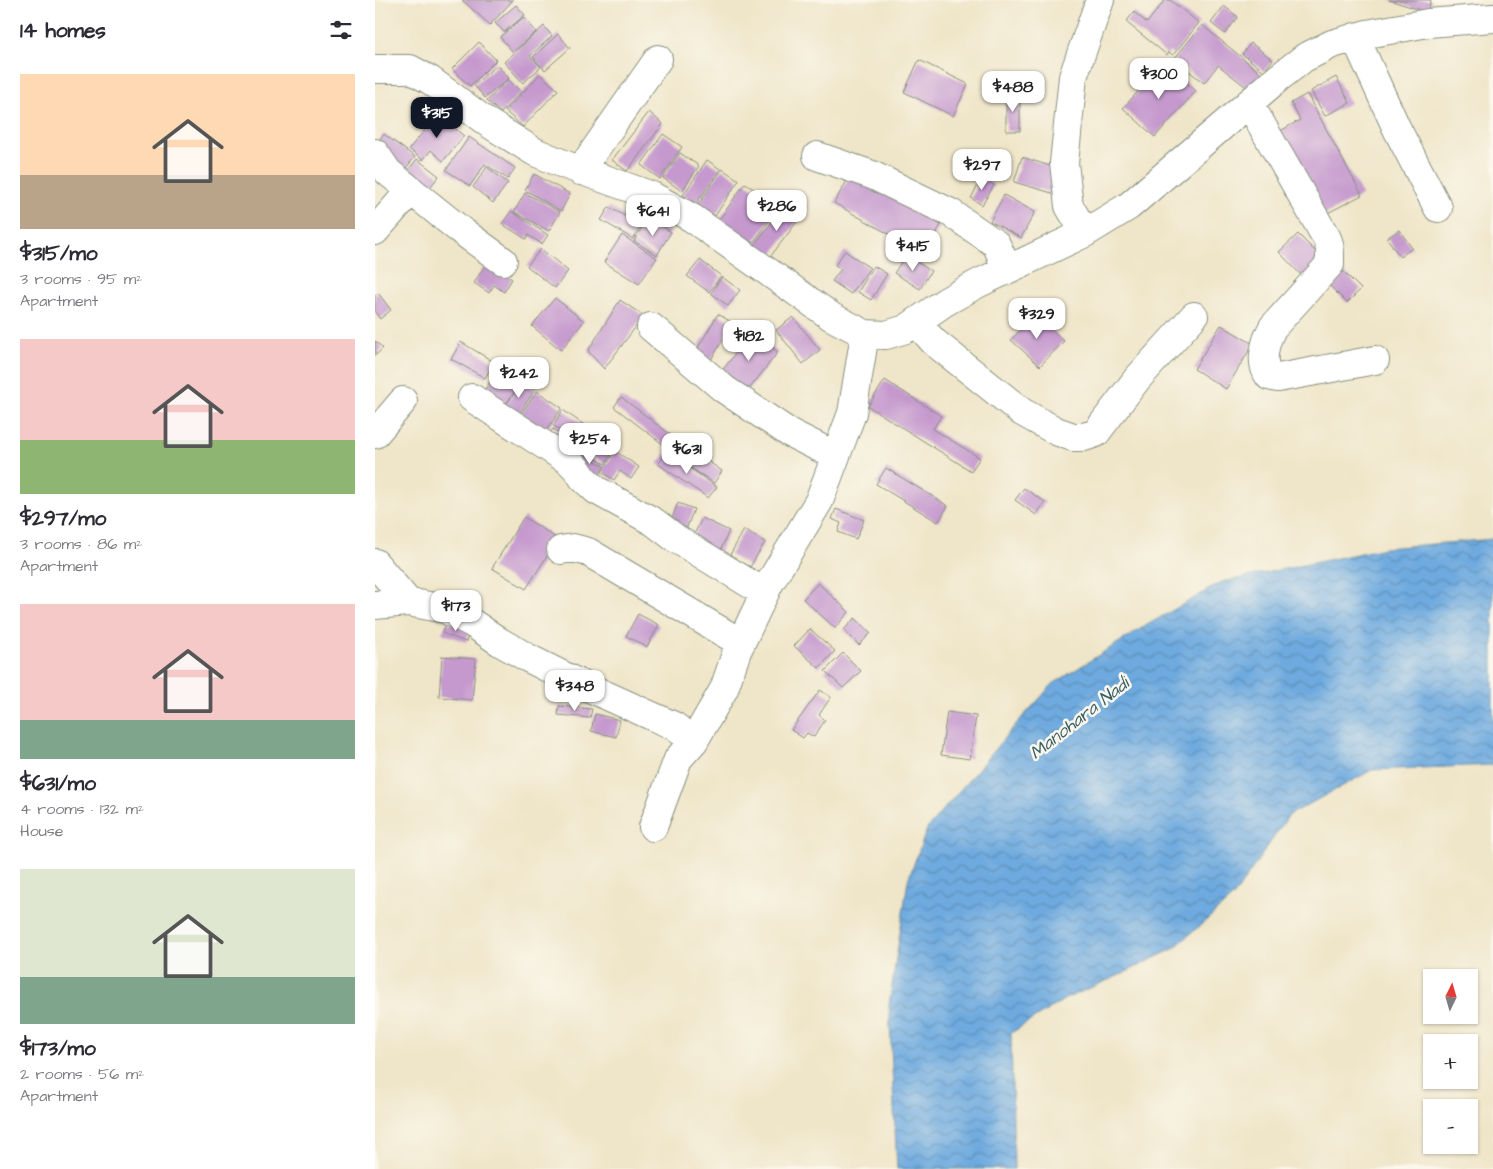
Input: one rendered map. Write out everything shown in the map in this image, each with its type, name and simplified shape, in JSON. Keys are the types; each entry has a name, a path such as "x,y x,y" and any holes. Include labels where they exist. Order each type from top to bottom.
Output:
{"street":[{"path":"1085,233 1069,206 1064,163 1073,77 1100,0"},
{"path":"375,69 409,70 430,80 489,123 535,152 652,196 692,218 832,317 865,334 886,336 906,330 953,298 1085,233 1129,206 1304,58 1332,44 1367,34 1428,24 1493,18"},
{"path":"1355,37 1397,129 1437,208"},
{"path":"580,170 658,59"},
{"path":"1249,103 1329,240 1330,252 1330,264 1273,327 1267,339 1265,371 1269,376 1277,378 1375,360"},
{"path":"375,153 388,172 503,261"},
{"path":"817,156 872,176 951,213 996,244 1005,271"},
{"path":"375,231 411,190"},
{"path":"916,322 934,342 1022,412 1056,431 1073,437 1084,437 1096,433 1137,379 1194,316"},
{"path":"651,327 724,389 788,432 836,456"},
{"path":"653,827 678,759 694,741 723,689 737,651 765,593 819,501 852,413 865,334"},
{"path":"472,398 569,461 596,490 654,522 675,538 765,593"},
{"path":"375,434 403,401"},
{"path":"561,550 573,548 588,552 741,643"},
{"path":"375,563 408,602"},
{"path":"375,605 408,602 445,609 472,623 528,658 674,726 694,741"}],"water":[{"name":"Manohara Nadi","path":"1493,539 1493,765 1372,770 1289,815 1233,897 1173,949 1065,999 1011,1033 1014,1169 897,1169 889,1005 908,880 927,829 1053,684 1142,628 1222,582 1385,548"}],"building":[{"path":"462,0 513,0 490,25"},
{"path":"1165,0 1170,0 1199,23 1173,55 1169,52 1167,55 1126,22 1134,12 1147,23"},
{"path":"1389,0 1431,0 1427,12"},
{"path":"516,5 525,15 504,32 495,23"},
{"path":"1224,6 1238,17 1225,34 1211,23"},
{"path":"524,17 536,32 513,52 500,37"},
{"path":"1202,25 1262,74 1250,90 1218,65 1204,83 1174,59"},
{"path":"544,26 552,36 530,56 541,67 523,83 504,62"},
{"path":"558,34 570,48 545,70 533,57"},
{"path":"479,42 496,60 470,86 452,69"},
{"path":"1251,43 1273,60 1264,71 1242,54"},
{"path":"919,60 968,84 953,116 904,92"},
{"path":"1164,63 1196,91 1155,137 1123,108"},
{"path":"497,65 509,78 485,98 474,85"},
{"path":"540,74 558,90 523,127 505,111"},
{"path":"1336,77 1350,103 1325,116 1311,91"},
{"path":"508,79 521,92 501,113 487,101"},
{"path":"1307,94 1362,195 1320,217 1275,134 1300,120 1291,103"},
{"path":"1006,95 1020,95 1020,131 1006,131"},
{"path":"649,112 663,124 627,171 612,160"},
{"path":"438,114 464,136 443,161 431,150 423,160 409,149"},
{"path":"384,134 415,157 405,169 375,145"},
{"path":"663,134 682,147 660,179 641,165"},
{"path":"469,137 515,168 508,179 485,164 470,186 446,170"},
{"path":"680,153 699,166 682,191 663,178"},
{"path":"1022,157 1059,169 1052,193 1014,182"},
{"path":"417,159 439,176 427,191 405,174"},
{"path":"707,160 720,169 696,204 683,195"},
{"path":"487,167 508,183 493,203 473,187"},
{"path":"722,169 739,180 715,216 698,205"},
{"path":"534,174 570,194 561,211 525,190"},
{"path":"851,174 941,225 924,254 834,203"},
{"path":"982,178 994,185 982,205 971,198"},
{"path":"745,183 779,207 753,243 719,220"},
{"path":"525,193 560,212 549,231 514,212"},
{"path":"1004,195 1035,212 1021,238 990,221"},
{"path":"784,206 800,218 770,257 754,245"},
{"path":"609,207 630,219 635,209 647,216 633,239 601,220"},
{"path":"511,211 548,235 542,244 528,235 526,239 502,224"},
{"path":"648,218 671,232 657,255 634,241"},
{"path":"1399,230 1412,248 1400,257 1387,238"},
{"path":"1298,234 1324,260 1305,279 1279,252"},
{"path":"622,235 657,258 639,284 604,262"},
{"path":"541,249 568,271 555,288 527,266"},
{"path":"845,251 870,268 851,294 832,281 841,269 835,265"},
{"path":"906,255 931,271 920,289 894,273"},
{"path":"700,260 721,276 709,292 687,276"},
{"path":"487,262 512,279 504,292 494,285 489,293 474,283"},
{"path":"874,266 887,274 871,300 858,292"},
{"path":"1339,267 1361,289 1347,303 1325,281"},
{"path":"722,277 740,290 728,306 711,293"},
{"path":"378,293 391,310 380,319 375,312 375,295"},
{"path":"555,298 584,321 561,350 532,326"},
{"path":"620,300 644,316 604,369 588,351"},
{"path":"718,314 733,323 708,365 693,356"},
{"path":"1035,314 1064,341 1040,366 1011,340"},
{"path":"793,317 820,350 803,364 776,330"},
{"path":"1221,325 1253,344 1226,389 1194,369"},
{"path":"752,332 778,352 747,392 721,372"},
{"path":"375,341 383,348 375,356"},
{"path":"461,342 494,362 485,378 451,359"},
{"path":"501,366 522,380 501,412 479,398"},
{"path":"885,380 941,416 933,429 980,458 971,471 868,406"},
{"path":"522,381 535,390 516,418 504,408"},
{"path":"537,391 562,408 543,435 518,418"},
{"path":"621,397 679,441 672,451 614,407"},
{"path":"563,410 584,425 574,440 553,425"},
{"path":"553,429 573,443 564,455 545,440"},
{"path":"590,438 613,451 605,464 582,450"},
{"path":"681,442 722,471 714,483 672,455"},
{"path":"615,451 639,467 631,479 620,471 614,480 602,472"},
{"path":"667,452 717,487 708,498 658,464"},
{"path":"582,453 604,466 598,477 575,463"},
{"path":"886,468 948,506 938,522 876,484"},
{"path":"1024,488 1045,502 1036,515 1015,500"},
{"path":"678,503 694,509 683,537 667,531"},
{"path":"836,509 864,520 856,539 838,532 841,523 832,519"},
{"path":"524,517 558,539 526,589 492,568"},
{"path":"702,518 729,531 718,556 690,543"},
{"path":"744,530 765,542 750,567 730,555"},
{"path":"818,583 849,612 835,628 803,599"},
{"path":"638,614 659,625 647,647 626,636"},
{"path":"855,618 871,633 859,645 844,630"},
{"path":"447,622 470,631 466,642 442,633"},
{"path":"810,629 835,651 819,668 794,646"},
{"path":"843,653 861,671 843,688 825,671"},
{"path":"442,656 476,659 472,700 439,697"},
{"path":"820,690 831,697 819,715 825,720 814,737 807,733 803,738 791,730"},
{"path":"559,706 592,709 590,718 558,715"},
{"path":"947,712 976,716 970,759 941,755"},
{"path":"595,714 620,720 616,737 591,731"}]}
